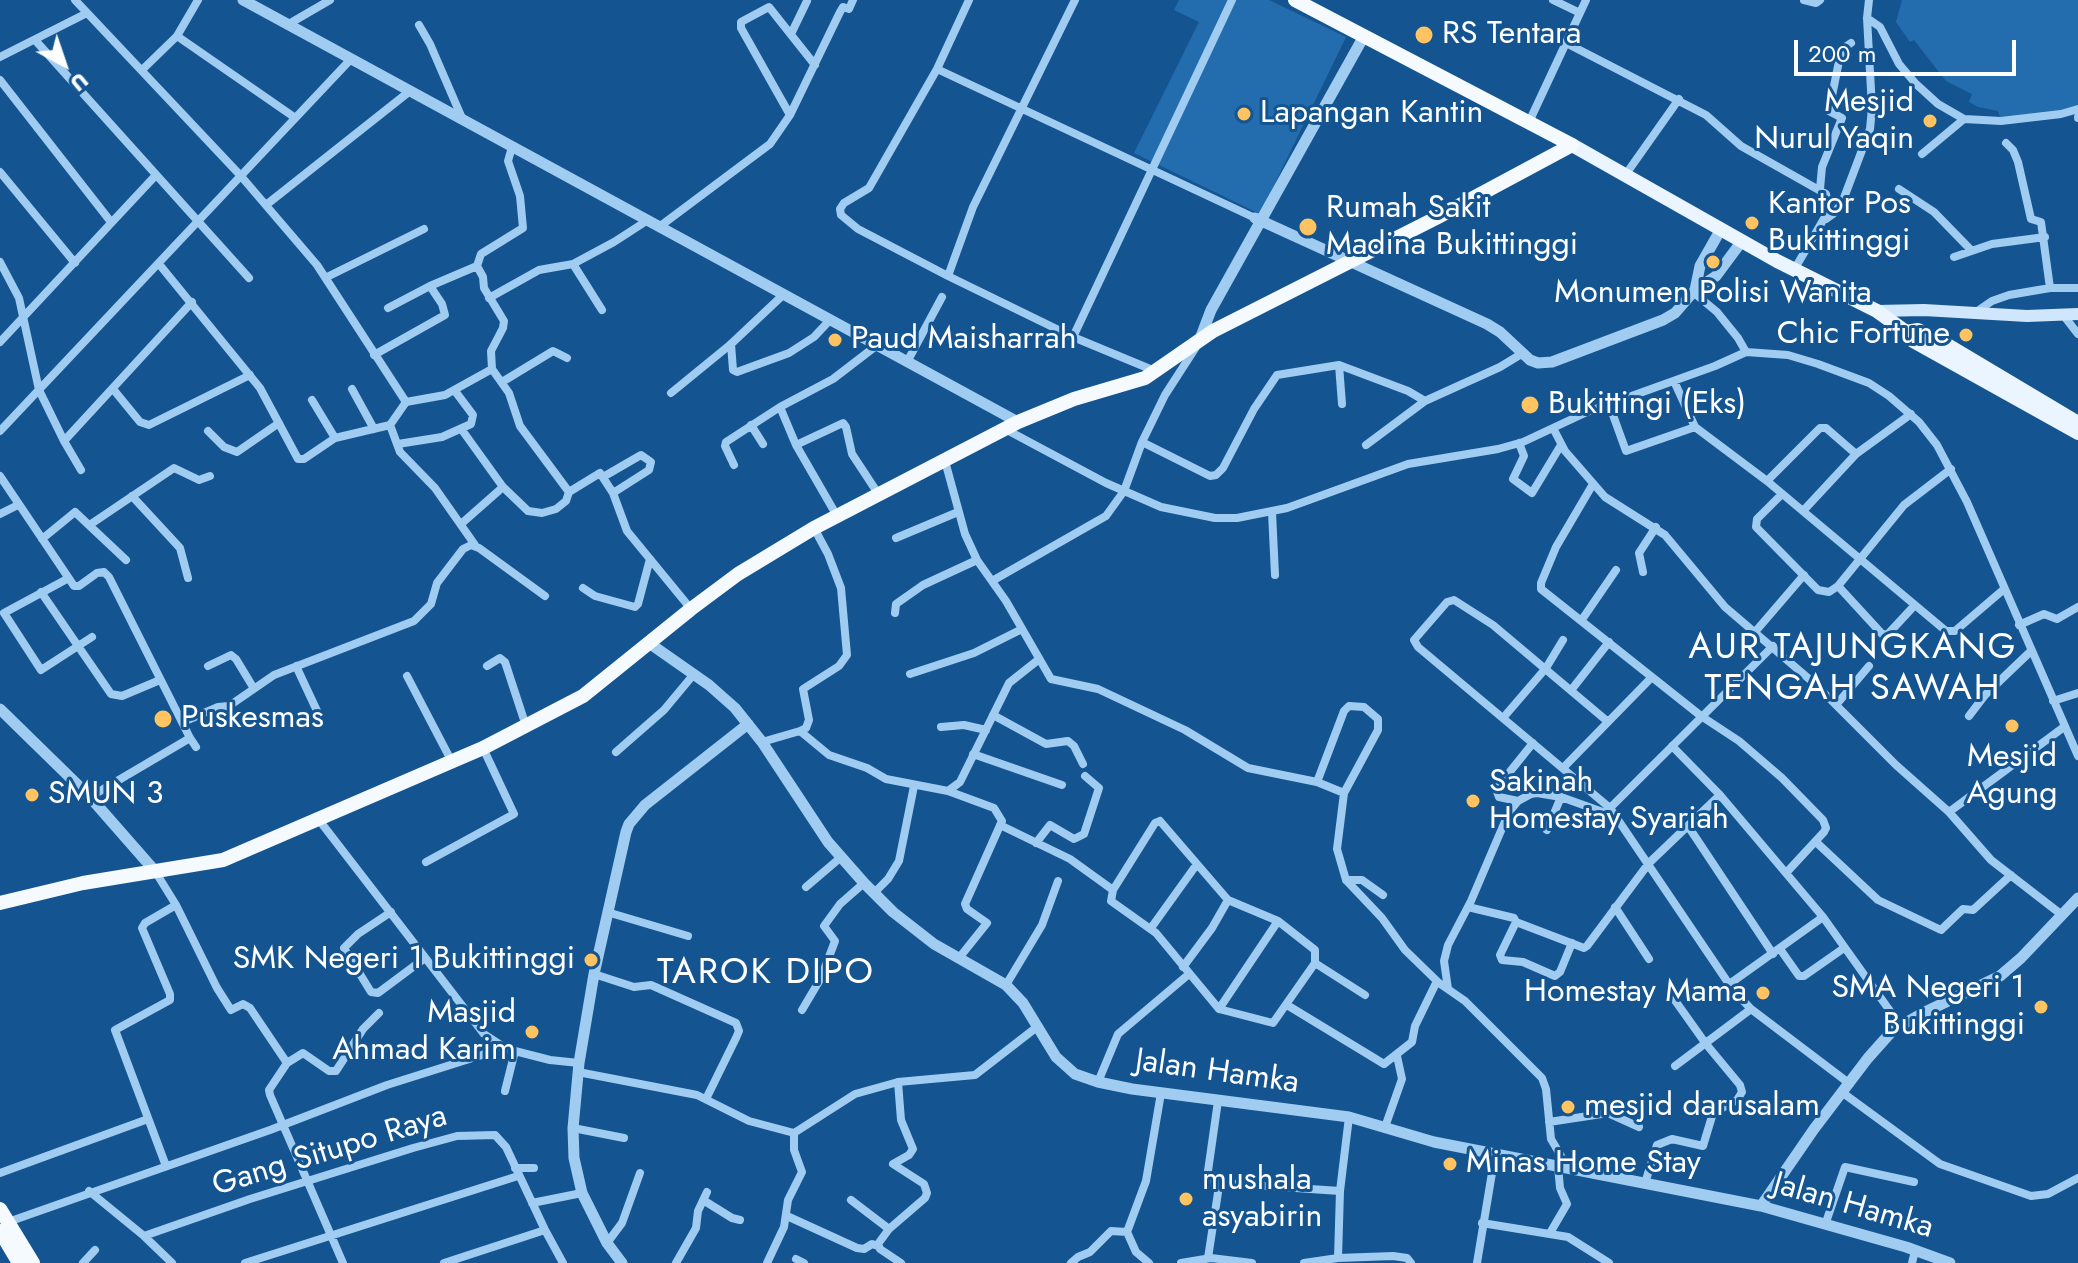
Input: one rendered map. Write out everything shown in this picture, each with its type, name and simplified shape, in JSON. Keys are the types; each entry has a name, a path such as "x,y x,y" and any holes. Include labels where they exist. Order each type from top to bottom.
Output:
{"highway":[{"path":"1295,0 1572,145"},
{"path":"0,903 83,883 223,860 483,748 583,696 738,574 814,528 1012,426 1074,399 1134,382 1156,372 1200,339 1572,145"},
{"path":"2,1221 19,1263"},
{"path":"2,1221 26,1263"},
{"path":"2,1221 33,1263"},
{"path":"0,1243 12,1263"}],"main road":[{"path":"1572,145 1794,270 1877,311 1922,346 2078,433"},
{"path":"1877,311 2078,314"},
{"path":"1906,332 1918,330 1939,340 2078,423"}],"street":[{"path":"75,0 240,175 327,277 406,402"},
{"path":"142,70 177,36 198,0"},
{"path":"243,0 907,362 1124,491 1161,507 1215,518 1272,512 1408,464 1519,443 1609,404 1746,352 1788,355 1844,372 1869,383 1911,414 1931,436 1951,469 1981,532 2003,590 2078,756"},
{"path":"287,25 330,0"},
{"path":"791,34 806,0 818,0"},
{"path":"659,227 762,152 779,133 840,12 843,7 849,9 853,0"},
{"path":"969,0 937,69 869,188 844,203 840,212 858,229 948,276 1073,337 1156,372"},
{"path":"948,276 973,207 1075,0"},
{"path":"1073,337 1232,0"},
{"path":"1553,0 1580,13"},
{"path":"1529,122 1586,0"},
{"path":"1804,0 1816,3 1820,0"},
{"path":"1825,220 1842,203 1870,129 1869,0"},
{"path":"790,115 740,25 744,19 769,7 815,65"},
{"path":"0,57 87,13"},
{"path":"1867,18 1880,27 1899,64 1916,84 1927,95 1964,119 2001,121 2078,109"},
{"path":"419,25 462,119"},
{"path":"177,36 294,117"},
{"path":"992,581 1100,521 1124,491 1142,442 1165,395 1200,339 1259,219 1364,36"},
{"path":"35,40 249,278"},
{"path":"1566,43 1712,118 1741,146 1826,194 1830,203 1825,220 1794,270"},
{"path":"1820,189 1822,167 1842,118 1829,111 1839,61 1845,47 1851,43"},
{"path":"0,431 351,59"},
{"path":"937,69 1346,262 1487,324 1530,360 1538,363 1552,362 1663,320 1686,303 1694,291 1700,266 1721,229"},
{"path":"0,80 111,222"},
{"path":"266,205 410,91"},
{"path":"1626,174 1679,99"},
{"path":"1922,154 1964,119"},
{"path":"2006,143 2018,162 2031,219 2040,221 2045,237 2050,288"},
{"path":"512,147 508,161 520,196 523,228 481,254 477,266 489,298 504,324 491,351 492,369 502,382 520,426 569,492"},
{"path":"0,172 75,263"},
{"path":"0,342 156,175"},
{"path":"1899,189 1934,212 1971,250"},
{"path":"489,298 539,270 573,264 648,220"},
{"path":"327,277 424,229"},
{"path":"1954,257 1992,244 2045,237"},
{"path":"1694,291 1716,276 1742,241"},
{"path":"1,263 14,284 25,317 39,390 81,470"},
{"path":"159,264 250,375 300,460 335,438 390,425 406,402 455,391 492,369"},
{"path":"573,264 602,310"},
{"path":"388,308 477,266"},
{"path":"374,355 445,315 430,286"},
{"path":"1974,314 1999,298 2050,288 2078,288"},
{"path":"1694,291 1717,312 1746,352"},
{"path":"671,393 731,344 783,295"},
{"path":"907,362 942,297"},
{"path":"64,441 192,302"},
{"path":"2064,316 2078,334"},
{"path":"731,344 733,370 737,372 794,350 814,337 829,321"},
{"path":"734,465 726,442 780,407 833,379 876,346"},
{"path":"502,382 547,353 559,352 567,358"},
{"path":"1366,445 1425,401 1500,367 1523,353"},
{"path":"1142,442 1210,476 1216,475 1223,468 1273,377 1287,371 1339,365 1372,376 1425,401"},
{"path":"1339,365 1342,404"},
{"path":"113,389 140,422 149,425 250,375"},
{"path":"1674,381 1695,427 1767,481 1950,633 2003,590"},
{"path":"352,389 374,429"},
{"path":"398,444 442,437 462,430 474,419 455,391"},
{"path":"312,400 335,438"},
{"path":"1609,404 1626,451 1695,427"},
{"path":"780,407 796,445 837,516"},
{"path":"1803,511 1856,454 1911,414"},
{"path":"208,431 224,447 237,452 279,423"},
{"path":"796,445 843,423 852,454 879,495"},
{"path":"390,425 400,452 435,488 475,545 545,596"},
{"path":"751,425 763,444"},
{"path":"1553,428 1561,445 1613,504 1656,527 1673,543 1716,597 1773,646 1949,812 1991,860 2062,915"},
{"path":"1767,481 1820,428 1826,428 1856,454"},
{"path":"462,430 503,487 520,505 534,513 556,509 566,501 569,492 600,473 613,493 627,531 691,609"},
{"path":"1519,443 1524,456 1513,479 1532,493 1561,445"},
{"path":"603,477 641,455 651,462 649,470 613,493"},
{"path":"945,461 958,512 977,560 1022,629 1038,660 1055,681 1098,689 1185,730 1248,768 1317,782 1344,793"},
{"path":"91,524 174,468 199,480 210,476"},
{"path":"1782,494 1757,519 1756,527 1824,592 1838,586 1904,505 1951,469"},
{"path":"0,476 67,579 76,587 97,573 106,574 196,747"},
{"path":"1593,484 1556,547 1540,586 1701,716 1773,769 1823,820 1826,828 1786,873"},
{"path":"461,524 503,487"},
{"path":"132,496 180,548 188,578"},
{"path":"0,514 18,505"},
{"path":"42,539 75,512 126,560"},
{"path":"896,538 958,512"},
{"path":"1272,512 1275,575"},
{"path":"1643,572 1639,553 1656,527"},
{"path":"762,742 806,728 809,720 803,689 839,666 847,655 841,588 814,528"},
{"path":"183,722 218,707 229,706 253,687 296,666 414,621 431,604 437,583 463,549 475,545"},
{"path":"583,588 595,596 635,607 650,559"},
{"path":"895,613 896,604 923,585 977,560"},
{"path":"1581,621 1616,570"},
{"path":"1755,632 1804,575"},
{"path":"67,579 2,608 41,670 92,637"},
{"path":"1838,586 1883,635 1888,634 1914,606"},
{"path":"41,592 78,648 116,697 160,680"},
{"path":"1607,721 1493,625 1454,600 1447,602 1416,635 1414,640 1418,647 1564,767 1612,812 1728,985 1751,1009 1846,1088 1940,1164 2031,1196 2048,1194 2078,1178"},
{"path":"2019,625 2044,614 2057,619 2078,607"},
{"path":"910,674 974,653 1022,629"},
{"path":"1503,718 1546,668 1563,640"},
{"path":"1572,689 1609,642"},
{"name":"Jalan Hamka","path":"649,643 721,694 762,742 840,858 911,927 1006,985 1023,1003 1049,1047 1066,1067 1098,1082 1349,1117 1434,1142 1761,1206 1913,1257 1950,1263"},
{"path":"1612,812 1701,716 1773,646"},
{"path":"1969,716 1985,695 2031,651"},
{"path":"208,666 234,656 253,687"},
{"path":"487,666 500,658 505,662 526,726"},
{"path":"948,791 960,782 1014,676 1038,660"},
{"path":"296,666 318,713 302,723"},
{"path":"1836,705 1869,666"},
{"path":"616,752 664,710 694,674"},
{"path":"407,676 452,762"},
{"path":"1564,767 1652,677"},
{"path":"2053,701 2078,693"},
{"path":"1317,782 1344,711 1349,706 1364,707 1378,719 1378,730 1344,793 1337,849 1346,880 1382,918 1405,950 1437,981 1465,1001 1542,1078 1554,1146 1563,1167 1560,1188 1567,1204 1550,1233"},
{"path":"0,709 90,797 154,870 176,905 231,1010 243,1004 250,1008 287,1063"},
{"path":"993,715 1046,744 1068,741 1083,764"},
{"path":"622,1263 607,1243 582,1193 574,1158 578,1068 607,912 626,832 635,816 748,724"},
{"path":"941,727 964,725 986,730"},
{"path":"1949,812 2064,727"},
{"path":"800,731 829,755 867,768 894,782 948,791 994,808 1001,815 1000,825 965,904 967,909 987,923 959,958"},
{"path":"90,797 190,738"},
{"path":"1518,801 1499,797 1496,789 1533,743"},
{"path":"1672,746 1720,795 1823,917 1900,1025"},
{"path":"426,862 514,814 483,748"},
{"path":"973,754 1062,785"},
{"path":"1036,843 1050,825 1074,839 1084,834 1099,788 1085,776"},
{"path":"874,893 888,879 899,861 914,786"},
{"path":"1448,989 1444,960 1448,945 1509,812 1518,801 1537,793 1612,812"},
{"path":"1468,907 1514,918 1516,922 1577,945 1589,944 1649,863 1720,795"},
{"path":"1547,830 1561,797"},
{"path":"319,820 484,1034 500,1046 578,1068 689,1093 749,1121 794,1133 867,1089 898,1082 975,1075 1037,1027"},
{"path":"1158,821 1163,822 1228,900 1278,921 1310,945 1317,956 1315,963 1273,1023 1219,1009 1151,928 1115,906 1110,895 1113,890 1158,821"},
{"path":"1000,825 1070,859 1113,890"},
{"path":"1688,826 1776,951 1799,976 1804,976 1844,948"},
{"path":"1816,842 1878,900 1939,929 1963,909 1973,910 2011,875"},
{"path":"806,887 840,858"},
{"path":"1151,928 1197,864"},
{"path":"1346,880 1362,880 1383,895"},
{"path":"1006,985 1042,925 1058,881"},
{"path":"802,1010 821,978 835,941 824,926 840,904 864,883"},
{"path":"1761,1206 1868,1058 1900,1025 2000,976 2078,898"},
{"path":"1098,1082 1118,1034 1186,970 1228,900"},
{"path":"166,1166 115,1030 170,1000 142,928 176,905"},
{"path":"1615,907 1649,959"},
{"path":"391,912 358,934 344,948 371,992 378,993 425,958"},
{"path":"607,912 688,936"},
{"path":"1728,985 1823,917"},
{"path":"1219,1009 1278,921"},
{"path":"1516,922 1500,955 1502,960 1528,964 1555,976 1577,945"},
{"path":"1315,963 1365,995"},
{"path":"594,974 634,987 651,985 736,1023 739,1031 706,1099"},
{"path":"1287,1005 1381,1063 1387,1063 1412,1042 1415,1026 1437,981"},
{"path":"1645,1183 1657,1145 1672,1139 1703,1146 1713,1113 1737,1100 1742,1092 1740,1085 1674,999"},
{"path":"1675,1066 1751,1009"},
{"path":"343,1263 269,1090 287,1063 303,1053 329,1071 336,1071 363,1029 379,1013"},
{"path":"2,1221 282,1126 500,1046"},
{"path":"505,1091 515,1051"},
{"path":"1385,1127 1402,1079 1397,1056"},
{"path":"878,1246 889,1229 927,1193 924,1184 893,1164 913,1149 901,1120 898,1082"},
{"path":"1148,1263 1136,1252 1127,1232 1146,1181 1161,1093"},
{"path":"1218,1101 1207,1178 1221,1183 1340,1191"},
{"path":"1549,1122 1608,1113 1639,1127"},
{"path":"1338,1258 1340,1191 1349,1117"},
{"path":"0,1173 148,1119"},
{"path":"573,1128 624,1138"},
{"path":"767,1263 787,1216 788,1200 802,1172 794,1150 794,1133"},
{"name":"Gang Situpo Raya","path":"144,1236 306,1181 457,1136 488,1134 499,1137 563,1263"},
{"path":"1477,1263 1495,1155"},
{"path":"1825,1225 1845,1167 1914,1182"},
{"path":"245,1263 534,1168"},
{"path":"607,1243 622,1223 640,1173"},
{"path":"1208,1258 1221,1183"},
{"path":"89,1191 172,1263"},
{"path":"532,1203 582,1193"},
{"path":"676,1263 696,1228 705,1196 732,1218 740,1220"},
{"path":"851,1200 889,1229"},
{"path":"787,1216 857,1248 864,1249 872,1244 878,1246 901,1263"},
{"path":"1482,1223 1550,1233 1577,1242 1609,1263"},
{"path":"444,1263 545,1230"},
{"path":"1071,1263 1090,1252 1111,1231 1127,1232"},
{"path":"83,1263 95,1250"},
{"path":"1304,1263 1338,1258 1360,1260 1402,1256 1411,1263"},
{"path":"1181,1263 1208,1258 1247,1262"}],"shaded area":[{"path":"1179,0 1269,0 1346,37 1260,214 1134,153 1199,22 1174,10"},
{"path":"1902,0 2078,0 2078,109 2001,120 1998,111 1969,102 1972,94 1946,81 1896,22"}],"place":[{"name":"RS Tentara","path":"1424,35"},
{"name":"Lapangan Kantin","path":"1244,114"},
{"name":"Mesjid Nurul Yaqin","path":"1930,121"},
{"name":"Kantor Pos Bukittinggi","path":"1752,223"},
{"name":"Rumah Sakit Madina Bukittinggi","path":"1308,227"},
{"name":"Monumen Polisi Wanita","path":"1713,262"},
{"name":"Chic Fortune","path":"1966,335"},
{"name":"Paud Maisharrah","path":"835,340"},
{"name":"Bukittingi (Eks)","path":"1530,405"},
{"name":"Puskesmas","path":"163,719"},
{"name":"Mesjid Agung","path":"2012,726"},
{"name":"SMUN 3","path":"32,795"},
{"name":"Sakinah Homestay Syariah","path":"1473,801"},
{"name":"SMK Negeri 1 Bukittinggi","path":"591,960"},
{"name":"Homestay Mama","path":"1763,993"},
{"name":"SMA Negeri 1 Bukittinggi","path":"2041,1007"},
{"name":"Masjid Ahmad Karim","path":"532,1032"},
{"name":"mesjid darusalam","path":"1568,1107"},
{"name":"Minas Home Stay","path":"1450,1164"},
{"name":"mushala asyabirin","path":"1186,1199"}],"district":[{"name":"AUR TAJUNGKANG TENGAH SAWAH","path":"1853,670"},
{"name":"TAROK DIPO","path":"766,974"}]}
